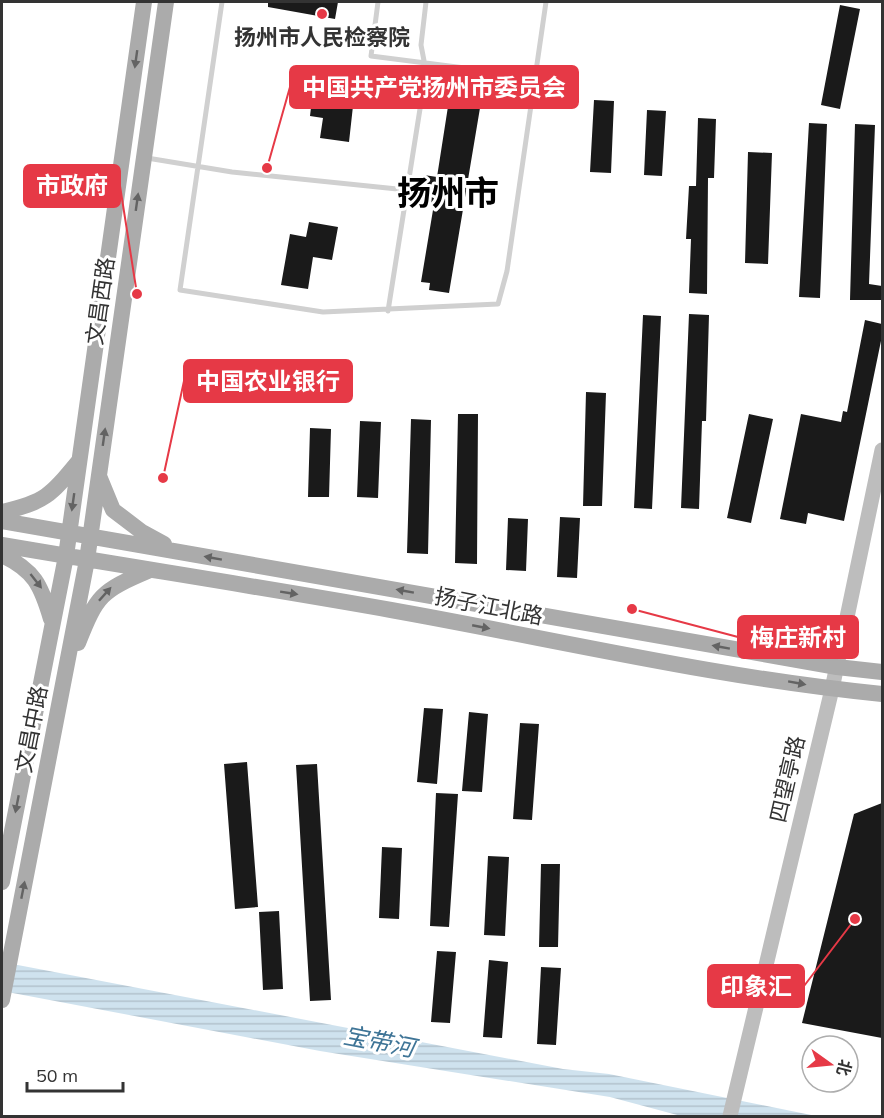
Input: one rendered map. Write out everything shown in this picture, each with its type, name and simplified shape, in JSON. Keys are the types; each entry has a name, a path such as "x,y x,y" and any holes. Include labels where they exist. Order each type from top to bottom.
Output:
{"main road":[{"name":"文昌西路","path":"66,556 144,2"},
{"name":"文昌西路","path":"90,536 165,2"},
{"path":"2,512 26,506 52,494 79,462"},
{"path":"99,475 113,510 141,532 178,551"},
{"name":"扬子江北路","path":"2,521 837,667 882,672"},
{"name":"文昌中路","path":"2,999 90,536"},
{"name":"扬子江北路","path":"2,545 391,610 561,643 832,689 882,694"},
{"path":"2,555 22,564 42,587 53,622"},
{"name":"文昌中路","path":"2,882 66,556"},
{"path":"62,684 92,609 112,586 149,570"}],"street":[{"name":"四望亭路","path":"730,1116 832,689 882,450"}],"lane":[{"path":"222,2 180,290 323,312 388,311 498,304 507,272 546,2"},
{"path":"378,2 371,56 535,77"},
{"path":"388,311 426,71 421,45 426,2"},
{"path":"143,157 198,167 407,190"}],"water":[{"name":"宝带河","path":"2,962 563,1069 609,1074 816,1116 681,1116 610,1097 320,1051 2,991"}],"building":[{"name":"扬州市人民检察院","path":"268,2 338,2 335,19 268,7"},
{"path":"840,5 860,9 840,109 821,105"},
{"path":"315,73 346,76 342,105 353,106 349,142 320,138 323,118 310,116"},
{"path":"460,98 481,102 449,293 429,290 430,283 421,282 434,204 420,202 424,175 437,177 449,100 459,101"},
{"path":"594,100 614,101 611,173 590,172"},
{"path":"647,110 666,111 662,176 644,175"},
{"path":"698,118 716,119 714,178 708,178 707,294 689,293 691,239 686,239 689,186 696,186"},
{"path":"809,123 827,124 820,298 799,297"},
{"path":"855,124 875,125 869,284 882,286 882,300 850,300"},
{"path":"748,152 772,153 768,264 745,263"},
{"path":"309,222 338,227 332,260 313,257 308,289 281,285 290,234 306,237"},
{"path":"689,314 709,315 706,421 702,421 699,509 681,508"},
{"path":"643,315 661,316 652,509 634,508"},
{"path":"865,320 882,324 882,336 844,521 808,513 806,524 780,519 801,414 841,422 843,411 847,412"},
{"path":"586,392 606,393 602,506 583,506"},
{"path":"458,414 478,414 477,564 455,563"},
{"path":"749,414 773,419 751,523 727,518"},
{"path":"411,419 431,420 428,554 407,553"},
{"path":"360,421 381,422 378,498 357,497"},
{"path":"310,428 331,429 329,497 308,497"},
{"path":"560,517 580,518 577,578 557,577"},
{"path":"508,518 528,519 526,571 506,570"},
{"path":"424,708 443,709 437,784 417,782"},
{"path":"469,712 488,714 482,792 462,791"},
{"path":"520,723 539,724 532,820 513,819"},
{"path":"247,762 258,907 235,909 224,764"},
{"path":"317,764 331,1000 310,1001 296,765"},
{"path":"436,793 458,794 449,927 430,926"},
{"path":"882,803 882,1038 802,1023 854,814"},
{"path":"382,847 402,848 399,919 379,918"},
{"path":"488,856 509,857 505,936 484,935"},
{"path":"541,864 560,864 558,947 539,947"},
{"path":"279,911 283,989 263,990 259,912"},
{"path":"437,951 456,952 450,1023 431,1022"},
{"path":"489,960 508,962 502,1038 483,1037"},
{"path":"541,967 561,968 556,1045 537,1044"}],"place":[{"name":"扬州市人民检察院","path":"322,14"},
{"name":"中国共产党扬州市委员会","path":"267,168"},
{"name":"市政府","path":"137,294"},
{"name":"中国农业银行","path":"163,478"},
{"name":"梅庄新村","path":"632,609"},
{"name":"印象汇","path":"855,919"}],"district":[{"name":"扬州市","path":"448,193"}]}
